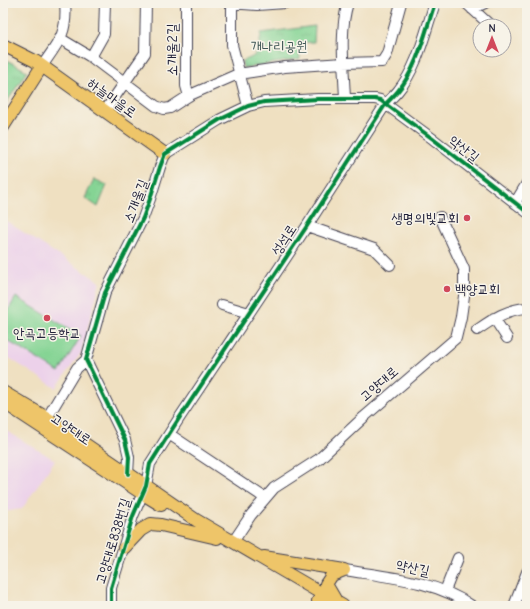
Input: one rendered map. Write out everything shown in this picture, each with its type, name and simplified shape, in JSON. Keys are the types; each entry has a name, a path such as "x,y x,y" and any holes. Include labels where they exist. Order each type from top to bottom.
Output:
{"main road":[{"name":"하늘마을로","path":"3,44 42,66 165,154"},
{"path":"3,127 42,66"},
{"name":"고양대로","path":"3,392 47,418 128,474 144,490 255,555 329,604"},
{"name":"고양대로","path":"3,402 144,490 217,538 329,604"},
{"path":"124,548 141,530 151,524 217,538"},
{"path":"255,555 344,570"},
{"path":"329,604 326,584 332,574 344,570"}],"street":[{"path":"42,66 61,39 65,26 65,3"},
{"path":"91,57 104,34 105,3"},
{"name":"소개울2길","path":"105,111 145,53 146,3"},
{"name":"소개울2길","path":"186,3 186,86 189,96"},
{"path":"248,106 238,74 232,45 231,3 257,5 285,3"},
{"path":"345,99 343,63 344,30 348,3"},
{"path":"61,39 91,57 156,106 164,109 170,108 189,96 238,74 285,67 382,62 387,54 401,3"},
{"name":"성석로","path":"144,490 150,464 169,434 307,226 385,105 398,91 414,62 435,3"},
{"path":"469,6 485,3"},
{"path":"469,6 482,18"},
{"path":"165,154 219,120 248,106 264,102 318,99 375,99 385,105"},
{"name":"약산길","path":"385,105 433,139 527,212"},
{"name":"소개울길","path":"86,360 105,293 143,218 165,154"},
{"path":"515,203 527,183"},
{"name":"고양대로","path":"233,542 250,515 274,488 319,459 364,417 456,338 464,296 464,269 440,217"},
{"path":"307,226 374,249 390,265"},
{"path":"222,304 249,313"},
{"path":"477,330 494,318 515,308 527,308"},
{"path":"494,318 507,338"},
{"path":"47,418 77,368 86,360 125,440 129,456 128,474"},
{"path":"169,434 265,498"},
{"name":"고양대로838번길","path":"111,606 111,588 133,516 144,490"},
{"path":"444,591 458,558"},
{"name":"약산길","path":"344,570 419,583 444,591 472,606"},
{"path":"514,606 527,572"}],"shaded area":[{"name":"안곡고등학교","path":"3,219 100,282 81,353 56,388 3,354"},
{"path":"3,429 55,460 22,509 3,512"}],"green space":[{"name":"개나리공원","path":"315,26 314,42 299,43 300,59 243,68 242,61 252,57 258,51 261,33"},
{"path":"3,58 27,71 3,108"},
{"path":"94,179 107,185 98,207 85,198"},
{"path":"16,297 81,336 59,372 3,338 3,319"}],"cycle path":[{"path":"111,606 111,588 133,516 146,486 150,464 385,105 405,82 416,60 435,3"},
{"path":"128,474 129,457 125,440 86,360 105,293 143,218 165,154 219,120 248,106 264,102 318,99 375,99 380,100 433,139 527,212"}],"place":[{"name":"생명의빛교회","path":"467,218"},
{"name":"백양교회","path":"447,289"},
{"name":"안곡고등학교","path":"47,318"}]}
